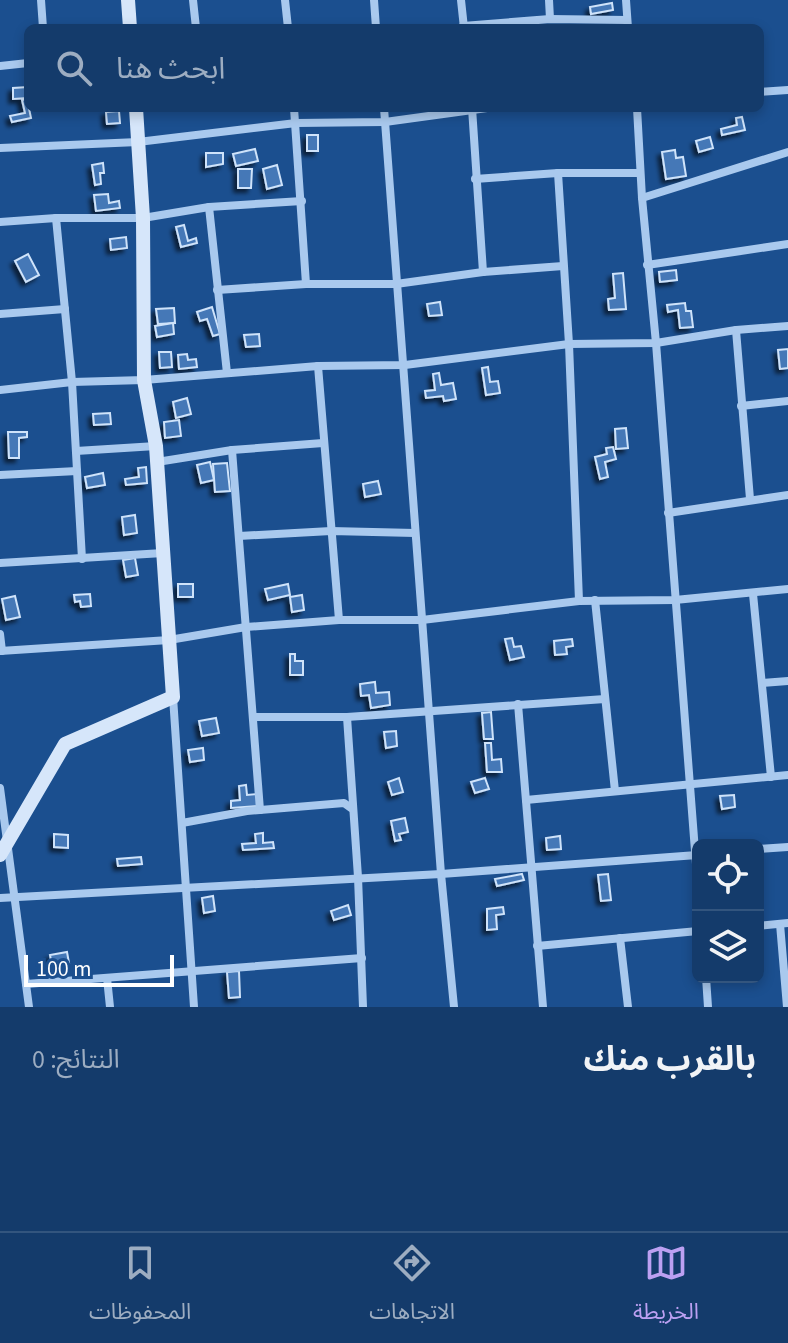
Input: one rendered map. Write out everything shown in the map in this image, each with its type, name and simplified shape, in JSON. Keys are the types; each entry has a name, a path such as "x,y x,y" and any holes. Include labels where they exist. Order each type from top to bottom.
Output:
{"street":[{"path":"41,0 43,24"},
{"path":"128,0 130,24"},
{"path":"193,0 196,24"},
{"path":"285,0 288,24"},
{"path":"374,0 376,24"},
{"path":"461,0 464,24"},
{"path":"549,0 550,19"},
{"path":"496,24 550,19 628,24 626,0"},
{"path":"0,66 24,63"},
{"path":"764,92 788,90"},
{"path":"136,112 143,218 144,380 156,446 194,1007"},
{"path":"295,112 306,284"},
{"path":"384,112 441,874 454,1007"},
{"path":"0,148 138,142 296,123 385,122 447,112"},
{"path":"472,112 483,272"},
{"path":"637,112 695,839"},
{"path":"642,198 788,152"},
{"path":"475,179 558,173 640,173"},
{"path":"558,173 569,344 579,601"},
{"path":"0,222 56,218 143,218 209,207 302,201"},
{"path":"209,207 227,373"},
{"path":"56,218 72,382 82,559"},
{"path":"647,265 788,244"},
{"path":"217,290 306,284 396,284 483,272 563,266"},
{"path":"0,314 65,309"},
{"path":"0,390 72,382 144,380 318,366 405,365 569,344 656,343 736,330 788,326"},
{"path":"736,330 750,499"},
{"path":"318,366 339,620"},
{"path":"741,406 788,401"},
{"path":"157,462 232,450 323,443"},
{"path":"76,451 156,446"},
{"path":"232,450 260,810"},
{"path":"0,475 77,471"},
{"path":"668,513 788,495"},
{"path":"239,536 331,531 415,533"},
{"path":"0,563 163,553"},
{"path":"0,634 1,651 169,640 246,627 339,620 422,620 579,601 675,600 788,589"},
{"path":"753,594 771,777"},
{"path":"595,600 615,791"},
{"path":"762,683 788,681"},
{"path":"4,850 65,744 173,697"},
{"path":"253,717 347,717 605,699"},
{"path":"518,704 543,1007"},
{"path":"347,717 363,1007"},
{"path":"526,800 788,775"},
{"path":"0,788 4,850 29,1007"},
{"path":"182,823 260,810 344,803 351,808"},
{"path":"764,849 788,847"},
{"path":"0,898 441,874 692,855"},
{"path":"764,925 784,923 787,1007"},
{"path":"537,946 692,932"},
{"path":"620,938 628,1007"},
{"path":"26,984 362,958"},
{"path":"107,978 110,1007"},
{"path":"706,983 708,1007"}],"building":[{"path":"612,3 613,10 591,14 590,7"},
{"path":"24,87 24,98 13,99 13,88"},
{"path":"30,112 31,118 12,122 10,116"},
{"path":"106,112 119,112 120,123 107,124"},
{"path":"742,117 745,130 722,135 721,129 737,125 736,118"},
{"path":"307,135 318,135 318,151 307,151"},
{"path":"710,137 713,148 699,152 696,141"},
{"path":"255,149 258,161 236,166 233,154"},
{"path":"675,150 676,158 683,157 686,176 666,179 662,152"},
{"path":"206,153 223,153 223,164 206,167"},
{"path":"103,163 101,184 95,185 92,165"},
{"path":"277,165 282,185 267,189 263,169"},
{"path":"238,169 252,169 251,188 238,188"},
{"path":"108,194 109,203 119,201 120,208 96,211 94,195"},
{"path":"184,225 188,241 196,238 197,243 181,247 176,227"},
{"path":"126,237 127,248 111,250 110,239"},
{"path":"28,254 39,275 26,282 15,261"},
{"path":"676,270 677,280 660,282 659,272"},
{"path":"623,273 626,309 609,310 608,299 615,298 613,274"},
{"path":"440,302 442,315 429,316 427,304"},
{"path":"685,303 686,311 691,311 693,327 680,328 678,310 668,312 667,305"},
{"path":"212,307 220,334 213,336 207,319 200,321 197,312"},
{"path":"174,308 175,323 158,324 156,309"},
{"path":"173,323 174,334 157,337 155,326"},
{"path":"259,334 260,346 246,347 244,335"},
{"path":"788,349 788,368 780,369 778,350"},
{"path":"159,352 171,352 172,367 160,368"},
{"path":"187,354 188,360 196,359 197,367 179,369 178,355"},
{"path":"488,367 490,382 498,381 500,393 486,395 482,368"},
{"path":"439,373 441,385 453,383 456,399 444,401 443,396 426,398 425,391 435,390 433,374"},
{"path":"187,398 191,414 176,418 173,402"},
{"path":"110,413 111,424 94,425 93,414"},
{"path":"179,420 181,436 165,438 164,422"},
{"path":"626,428 628,448 616,449 615,429"},
{"path":"8,432 27,432 27,437 19,438 19,458 9,458"},
{"path":"613,447 616,459 605,462 608,477 600,479 595,457 607,454 606,448"},
{"path":"210,462 214,480 201,483 197,465"},
{"path":"227,463 230,491 215,492 213,464"},
{"path":"146,467 147,483 126,485 125,479 139,477 138,468"},
{"path":"103,473 105,485 87,488 85,477"},
{"path":"378,481 381,494 365,497 363,484"},
{"path":"135,515 137,533 124,535 122,517"},
{"path":"135,558 138,575 126,577 123,560"},
{"path":"178,584 193,584 193,597 178,597"},
{"path":"288,584 290,595 268,600 265,589"},
{"path":"90,594 91,606 81,607 80,601 75,602 74,595"},
{"path":"302,595 304,610 292,612 290,597"},
{"path":"15,596 20,617 6,620 2,599"},
{"path":"512,638 514,647 521,646 524,657 510,660 505,639"},
{"path":"572,639 573,646 566,647 567,654 555,655 554,641"},
{"path":"290,654 295,654 295,661 303,661 303,675 290,675"},
{"path":"375,682 376,693 389,692 390,705 371,708 369,695 361,696 360,684"},
{"path":"491,712 493,739 484,739 482,713"},
{"path":"216,718 219,733 202,736 199,721"},
{"path":"396,731 397,746 386,748 384,732"},
{"path":"485,743 491,743 492,760 501,759 502,772 487,772"},
{"path":"203,748 204,760 190,762 188,750"},
{"path":"399,778 403,792 392,795 388,782"},
{"path":"485,778 489,789 475,793 471,782"},
{"path":"246,785 247,795 257,794 258,806 231,808 231,801 240,800 239,786"},
{"path":"734,795 735,807 722,809 720,796"},
{"path":"405,818 408,832 399,834 401,840 395,841 391,821"},
{"path":"263,833 263,843 273,842 274,848 243,850 242,844 256,843 255,834"},
{"path":"54,834 68,835 68,848 54,847"},
{"path":"560,836 561,849 547,850 546,838"},
{"path":"141,857 142,864 118,866 117,859"},
{"path":"522,874 524,880 497,886 495,879"},
{"path":"608,874 611,900 601,901 598,875"},
{"path":"213,896 215,911 204,913 202,898"},
{"path":"348,905 351,915 334,920 331,911"},
{"path":"503,907 504,914 496,915 497,929 487,930 487,909"},
{"path":"67,952 69,963 52,966 50,955"},
{"path":"239,971 240,997 229,998 227,972"}]}
